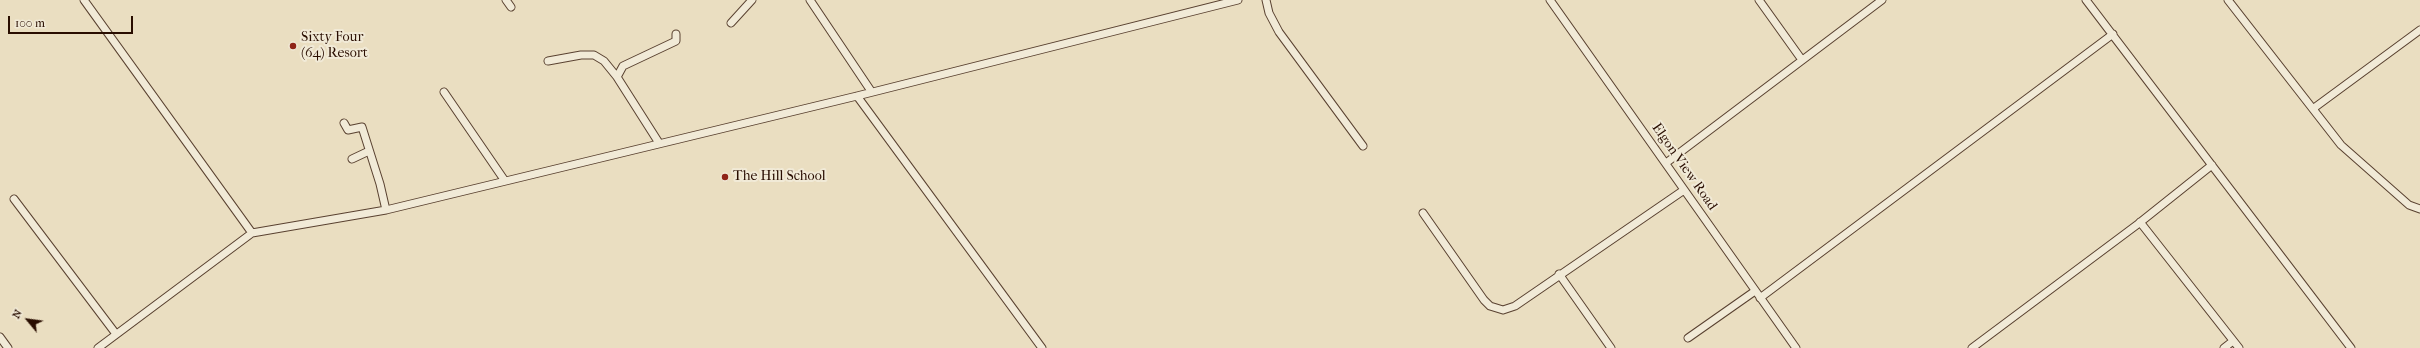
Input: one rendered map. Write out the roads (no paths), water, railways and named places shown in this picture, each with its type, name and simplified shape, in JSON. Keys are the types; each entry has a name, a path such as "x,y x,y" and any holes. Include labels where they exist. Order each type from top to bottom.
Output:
{"street":[{"path":"84,0 252,233"},
{"path":"506,0 511,7"},
{"path":"731,24 752,0"},
{"path":"810,0 871,91"},
{"path":"98,348 252,233 386,210 857,96 871,91 1238,0"},
{"path":"1266,0 1269,13 1279,32 1363,146"},
{"name":"Elgon View Road","path":"1550,0 1796,348"},
{"path":"1759,0 1802,60"},
{"path":"1666,163 1882,0"},
{"path":"2086,0 2351,348"},
{"path":"2228,0 2314,108 2341,145 2409,205 2420,209"},
{"path":"2314,108 2420,30"},
{"path":"617,77 623,66 676,41 676,34"},
{"path":"1760,298 2113,34"},
{"path":"548,61 581,55 594,55 604,61 617,77 659,143"},
{"path":"444,92 505,181"},
{"path":"857,96 1042,348"},
{"path":"344,123 348,130 362,128 380,184 386,210"},
{"path":"352,159 369,151"},
{"path":"1972,348 2140,222 2212,165"},
{"path":"1423,213 1490,306 1503,310 1515,306 1559,274 1684,190"},
{"path":"14,199 116,334"},
{"path":"2140,222 2239,348"},
{"path":"1559,274 1612,348"},
{"path":"1688,338 1755,291"},
{"path":"0,337 8,348"},
{"path":"2224,348 2233,341"}],"place":[{"name":"Sixty Four (64) Resort","path":"293,46"},
{"name":"The Hill School","path":"725,177"}]}
